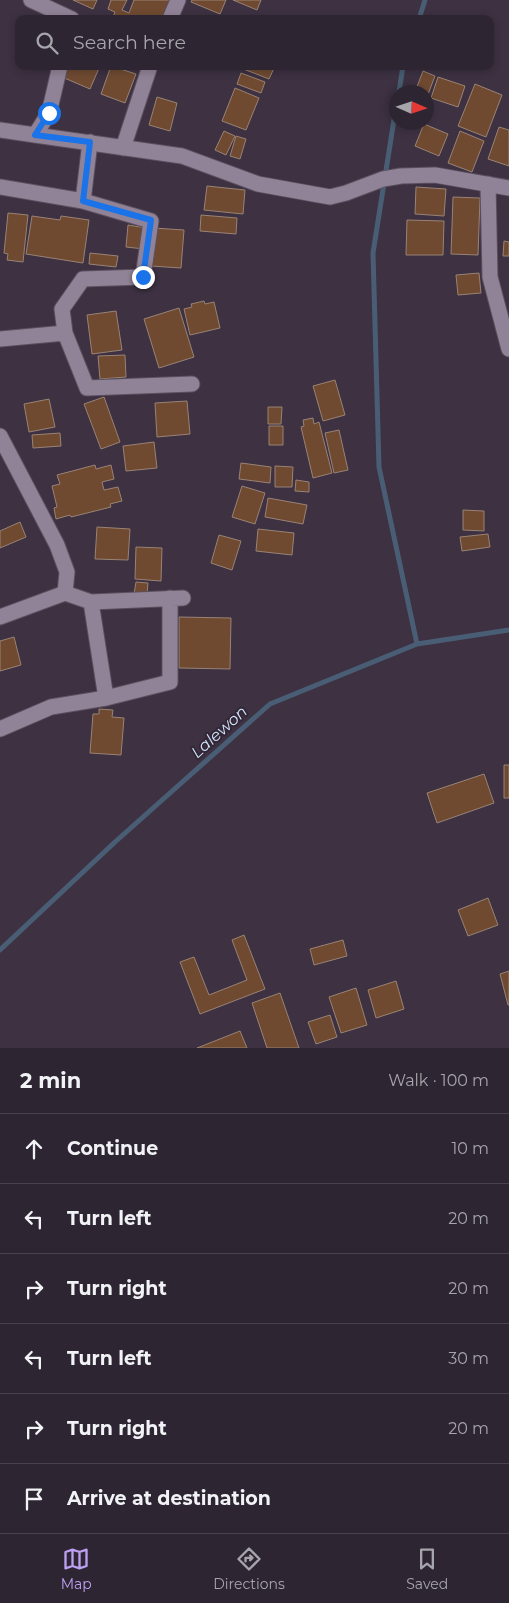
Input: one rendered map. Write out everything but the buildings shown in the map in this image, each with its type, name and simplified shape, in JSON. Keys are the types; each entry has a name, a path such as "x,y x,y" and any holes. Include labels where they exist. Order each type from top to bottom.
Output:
{"street":[{"path":"31,0 63,15"},
{"path":"172,15 178,0"},
{"path":"35,135 49,113 59,70"},
{"path":"123,148 149,70"},
{"path":"0,130 182,156 258,184 330,197 346,194 384,179 401,176 435,176 509,188"},
{"path":"83,201 90,142"},
{"path":"488,184 490,277 509,349"},
{"path":"0,187 83,201 151,220 143,277 83,279 62,309 64,333 87,388 192,384"},
{"path":"0,339 64,333"},
{"path":"0,436 57,546 67,572 65,593"},
{"path":"0,617 65,593 91,602 177,598 170,682 106,698 51,707 0,729"},
{"path":"91,602 106,698"}],"waterway":[{"path":"420,15 425,0"},
{"path":"400,85 402,70"},
{"path":"392,130 373,253 379,467 417,644"},
{"name":"Lalewon","path":"0,950 115,842 270,704 417,644 509,630"}],"route":[{"path":"49,113 35,135 90,142 83,201 151,220 143,277"}]}
